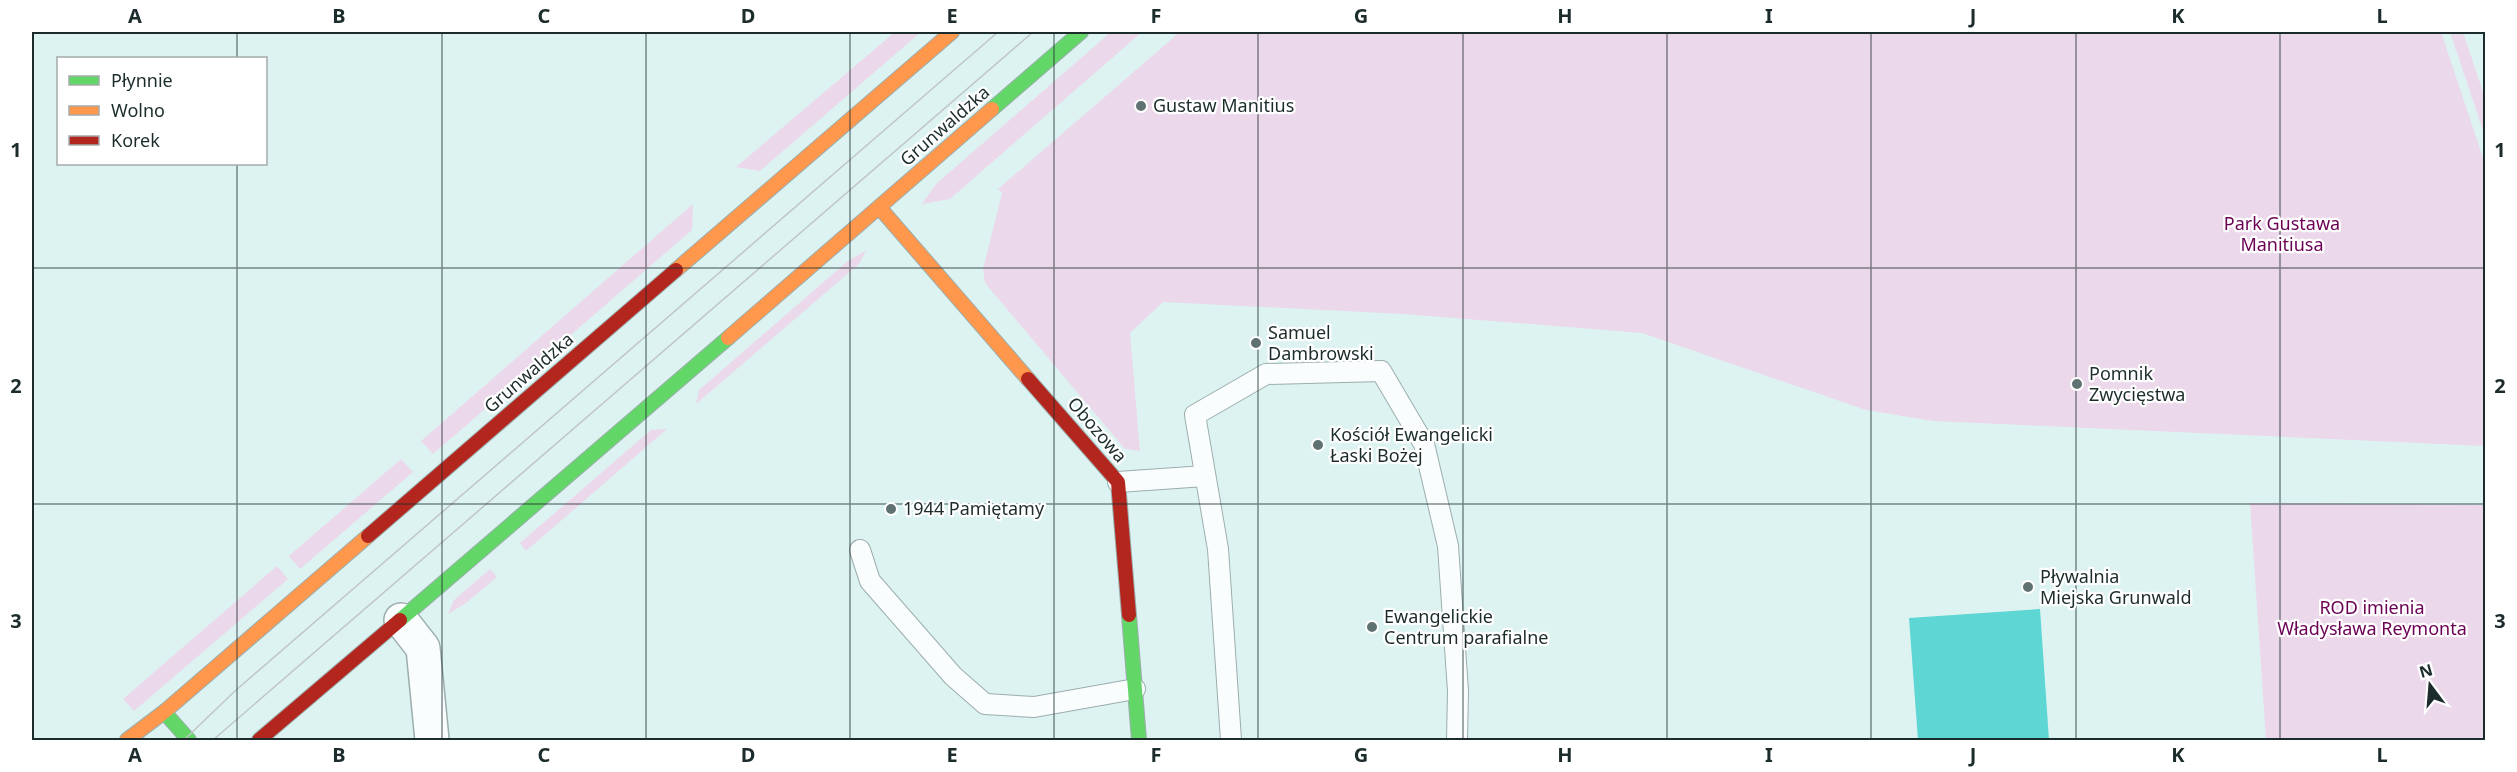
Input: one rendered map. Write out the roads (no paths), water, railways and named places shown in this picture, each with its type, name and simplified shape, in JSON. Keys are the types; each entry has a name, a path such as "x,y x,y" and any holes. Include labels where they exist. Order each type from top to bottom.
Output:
{"street":[{"name":"Grunwaldzka","path":"127,741 164,712 952,32"},
{"name":"Grunwaldzka","path":"259,741 1081,32"},
{"name":"Obozowa","path":"879,207 1118,482 1139,741"},
{"path":"401,620 423,648 432,741"},
{"path":"164,712 189,741"}],"lane":[{"path":"1231,741 1218,549 1195,415 1266,374 1381,371 1424,444 1448,546 1458,691 1457,741"},
{"path":"1118,482 1204,476"},
{"path":"860,550 870,581 953,676 985,704 1034,707 1135,689"}],"water":[{"path":"2040,609 2049,740 1918,740 1909,618"}],"tram line":[{"path":"184,740 235,691 998,32"},
{"path":"213,740 1033,32"}],"place":[{"name":"Gustaw Manitius","path":"1141,106"},
{"name":"Samuel Dambrowski","path":"1256,343"},
{"name":"Pomnik Zwycięstwa","path":"2077,384"},
{"name":"Kościół Ewangelicki Łaski Bożej","path":"1318,445"},
{"name":"1944 Pamiętamy","path":"891,509"},
{"name":"Pływalnia Miejska Grunwald","path":"2028,587"},
{"name":"Ewangelickie Centrum parafialne","path":"1372,627"}],"park label":[{"name":"Park Gustawa Manitiusa","path":"2282,234"},
{"name":"ROD imienia Władysława Reymonta","path":"2372,618"}]}
